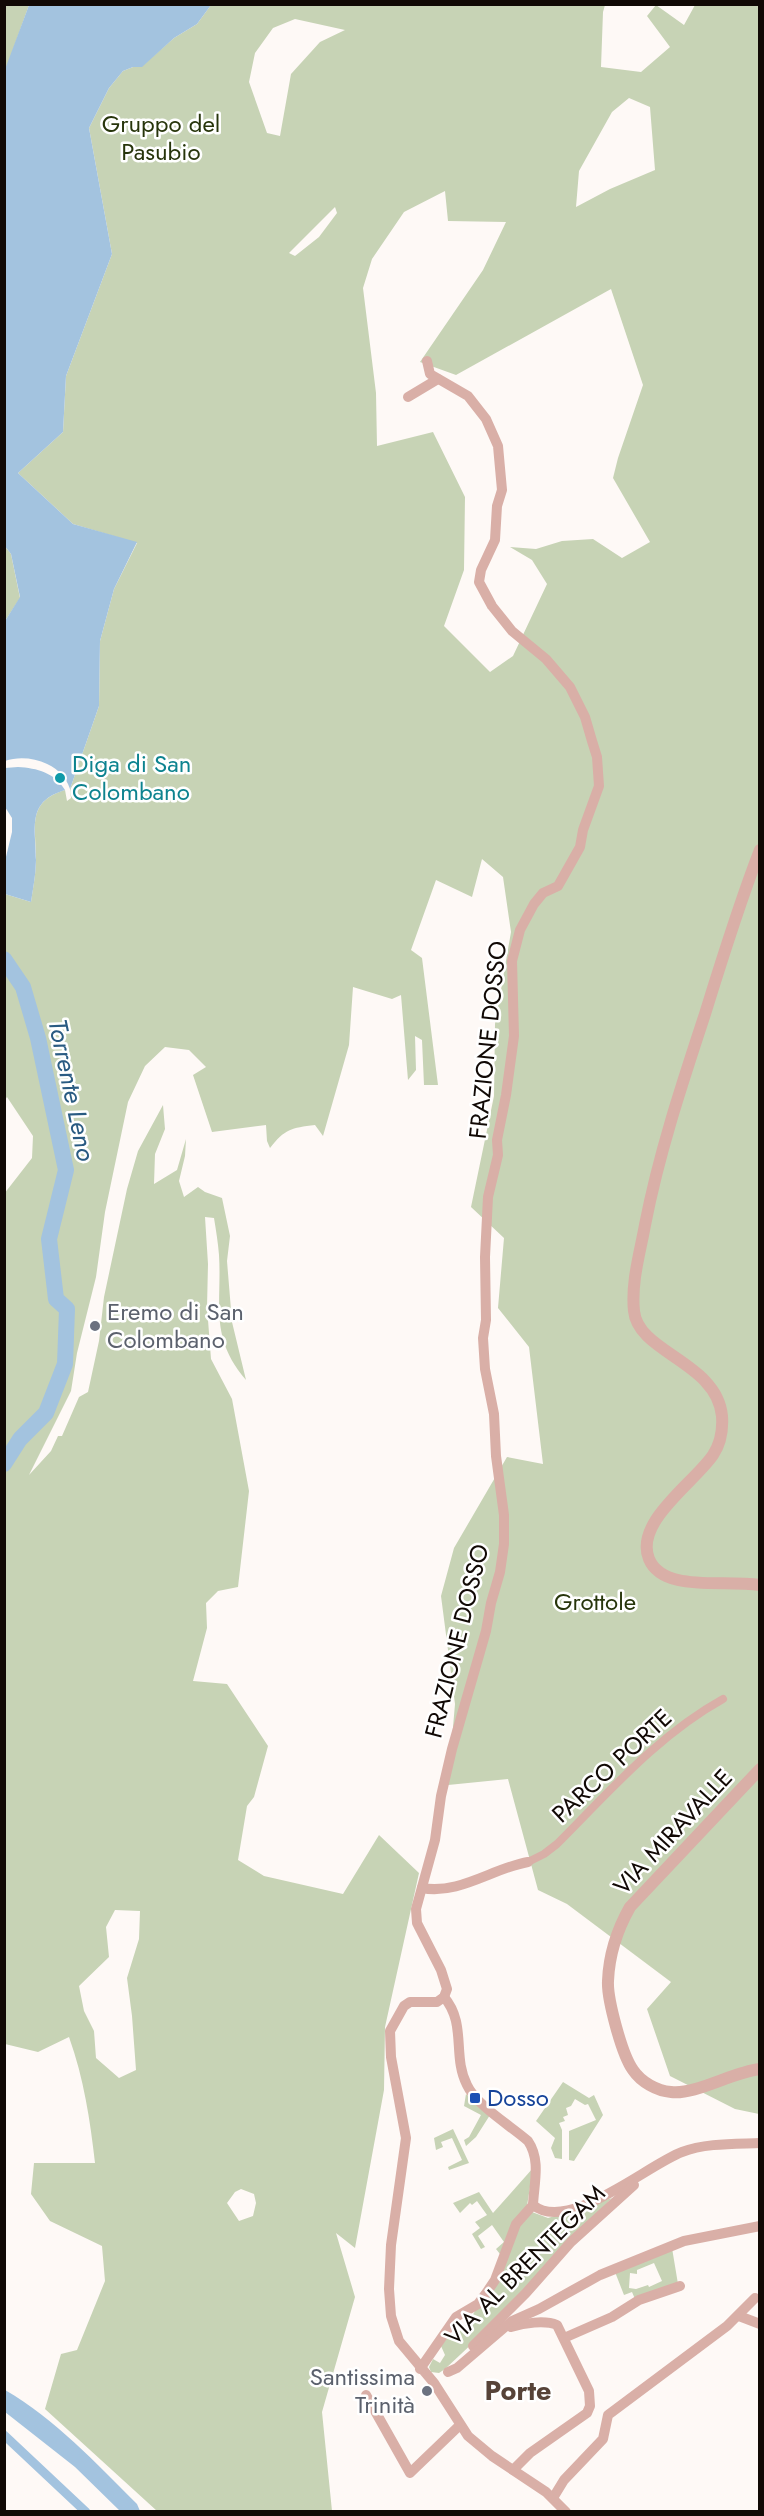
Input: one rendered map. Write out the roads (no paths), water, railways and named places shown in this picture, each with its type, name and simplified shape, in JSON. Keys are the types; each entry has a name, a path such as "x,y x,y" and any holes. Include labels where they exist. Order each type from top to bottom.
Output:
{"street":[{"name":"FRAZIONE DOSSO","path":"423,1886 435,1840 444,1780 484,1638 500,1572 504,1544 504,1515 495,1449 494,1414 485,1369 483,1338 486,1320 485,1257 488,1207 498,1155 497,1140 514,1036 512,962 520,930 534,904 543,892 558,886 580,847 583,830 599,786 597,757 585,717 570,687 546,659 512,631 492,606 479,582 481,570 495,540 497,506 502,490 498,446 486,418 468,396 430,374 427,361"},
{"path":"408,398 438,379"},
{"path":"759,850 666,1132 634,1284 634,1313 645,1333 709,1384 720,1406 722,1417 719,1443 712,1456 654,1522 646,1541 652,1566 665,1576 679,1580 759,1585"},
{"name":"PARCO PORTE","path":"528,1862 557,1844 647,1753 701,1711 723,1699"},
{"name":"VIA MIRAVALLE","path":"759,1769 630,1907 616,1934 608,1983 610,2000 626,2057 633,2070 652,2086 674,2093 690,2091 759,2069"},
{"path":"420,2369 456,2317 478,2304 495,2280 516,2224 533,2205 536,2167 532,2147 528,2141 474,2095 466,2084 461,2064 456,2016 444,1997 446,1981 422,1935 415,1915 423,1886 430,1890 464,1884 501,1869 528,1862"},
{"path":"444,1997 437,2002 410,2002 404,2006 390,2031 389,2042 406,2138 390,2259 389,2304 394,2330 399,2341 420,2369 434,2383 460,2425 479,2447 553,2498 566,2511"},
{"name":"VIA AL BRENTEGAM","path":"533,2205 546,2212 605,2197 642,2173 684,2151 759,2143"},
{"name":"VIA AL BRENTEGAM","path":"434,2383 448,2372 526,2293 571,2242 637,2182 642,2173"},
{"path":"448,2372 457,2368 512,2321 600,2275 669,2246 759,2226"},
{"path":"564,2338 612,2317 639,2301 680,2286"},
{"path":"553,2498 564,2480 603,2439 608,2415 739,2316 755,2298"},
{"path":"739,2316 759,2324"},
{"path":"501,2331 514,2325 552,2323 557,2325 589,2391 591,2406 580,2421 531,2453 513,2470"},
{"path":"366,2395 410,2473 460,2425"}],"water":[{"path":"29,5 211,5 197,24 174,38 142,67 133,67 123,71 109,88 89,128 112,254 66,376 63,432 18,473 73,524 137,542 114,589 100,641 99,706 70,789 60,773 43,762 24,758 5,761 5,621 20,597 11,554 4,545 4,72"},
{"path":"18,767 45,772 56,779 65,790 44,801 36,817 36,865 31,902 5,894 5,861 12,832 12,818 5,807 5,768"},
{"path":"5,2390 41,2414 74,2442 137,2504 140,2511 120,2511 75,2467 5,2412"}],"waterway":[{"name":"Torrente Leno","path":"4,959 23,987 38,1038 66,1170 49,1239 56,1299 67,1309 65,1364 46,1413 20,1439 4,1464"},
{"path":"4,2435 86,2512"}],"place":[{"name":"Diga di San Colombano","path":"60,778"},
{"name":"Eremo di San Colombano","path":"95,1326"},
{"name":"Dosso","path":"475,2098"},
{"name":"Santissima Trinità","path":"427,2391"}],"district":[{"name":"Porte","path":"518,2391"}],"park label":[{"name":"Gruppo del Pasubio","path":"161,138"},
{"name":"Grottole","path":"595,1602"}]}
